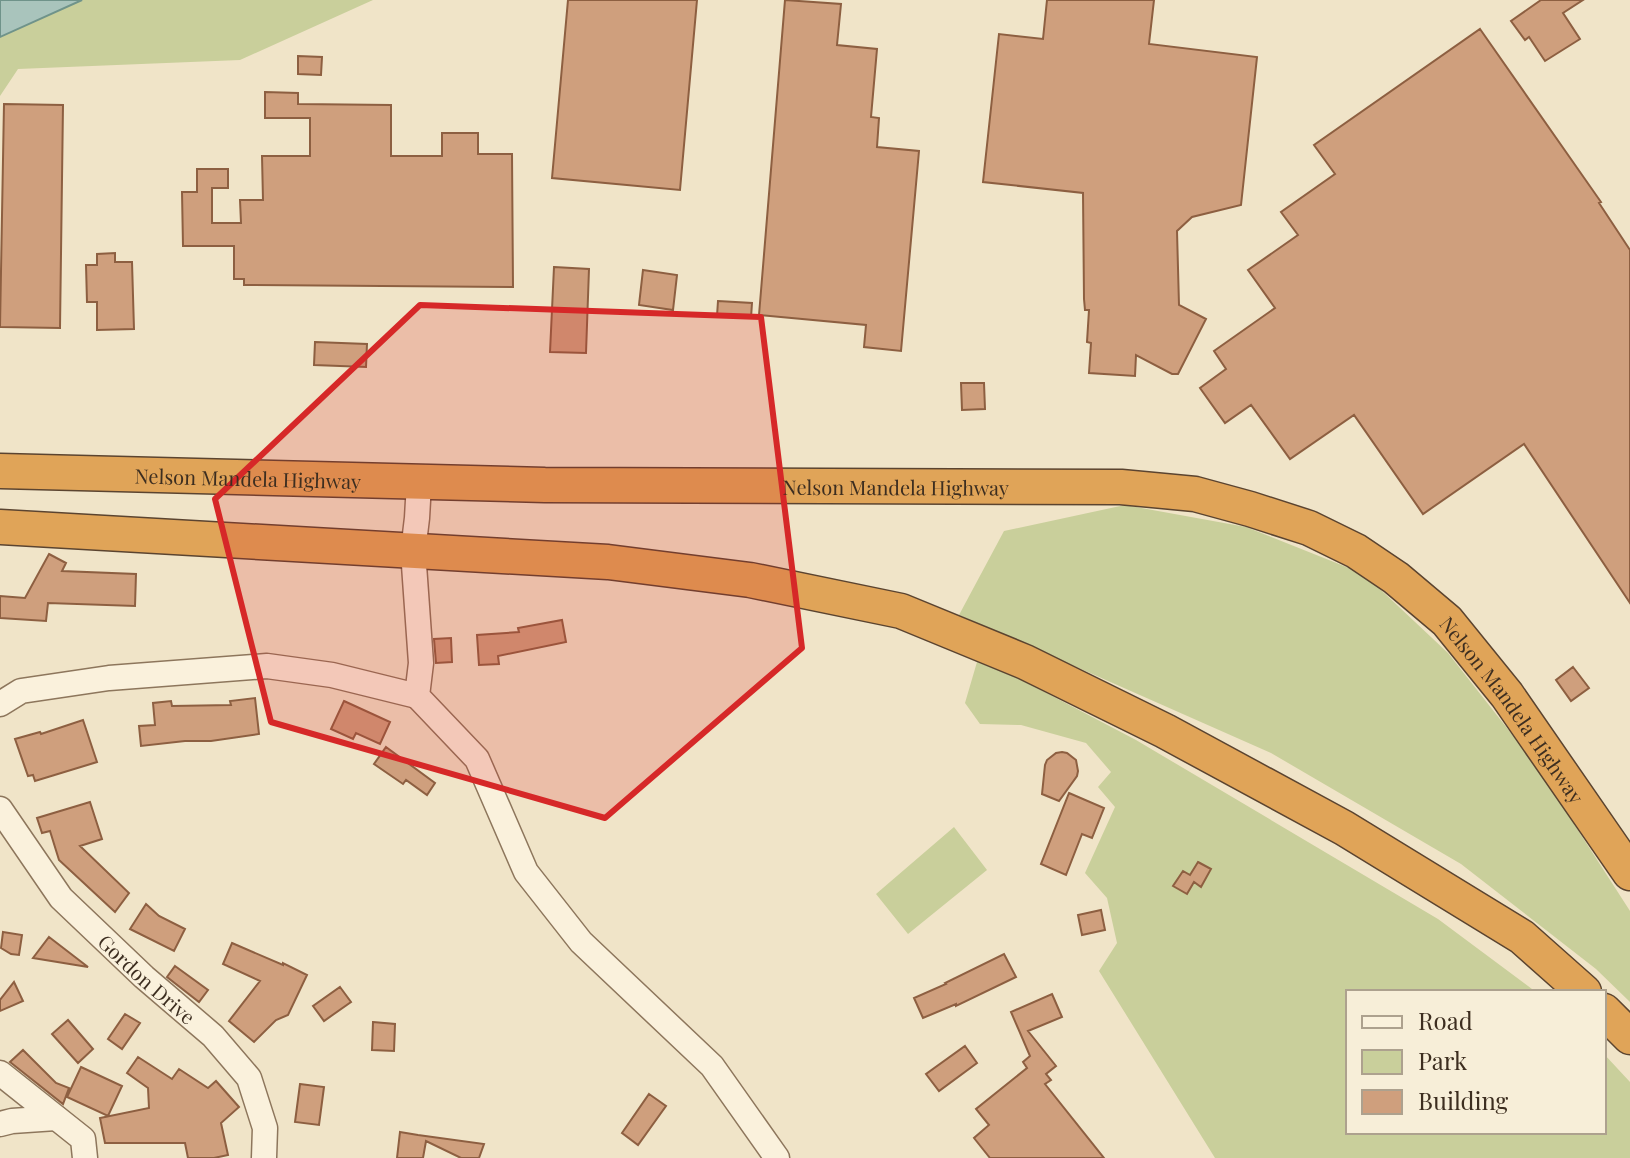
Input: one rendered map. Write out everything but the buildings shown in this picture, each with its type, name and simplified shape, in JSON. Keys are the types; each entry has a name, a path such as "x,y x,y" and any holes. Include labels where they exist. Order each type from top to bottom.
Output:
{"highway":[{"name":"Nelson Mandela Highway","path":"0,471 413,476 545,485 1121,487 1195,494 1309,528 1356,551 1396,578 1447,621 1507,695 1630,873"},
{"path":"0,527 422,547 608,562 750,580 901,611 1025,662 1165,731 1344,828 1522,937 1582,990"},
{"path":"1606,1013 1630,1037"}],"street":[{"path":"413,476 422,547 421,663 417,696"},
{"path":"0,704 21,691 109,678 267,666 332,675 417,696 477,759 526,872 581,942 712,1066 777,1158"},
{"name":"Gordon Drive","path":"0,809 61,898 144,977 213,1036 249,1078 265,1128 264,1158"},
{"path":"0,1073 83,1139 85,1158"},
{"path":"0,1124 56,1118"}],"highlighted area":[{"path":"420,305 761,317 802,648 605,818 271,722 215,499"}],"green space":[{"path":"82,0 373,0 240,60 18,69 0,96 0,37"},
{"path":"1125,505 1246,527 1364,574 1448,653 1536,765 1630,911 1630,1002 1596,969 1461,864 1271,753 959,615 1004,531"},
{"path":"977,662 1016,677 1136,740 1438,919 1533,990 1346,990 1346,1134 1606,1134 1606,1056 1630,1082 1630,1158 1215,1158 1099,971 1117,943 1107,898 1085,873 1115,807 1098,787 1111,772 1086,743 1021,725 980,724 965,703"},
{"path":"954,827 987,870 908,934 876,894"}],"water":[{"path":"0,0 82,0 0,37"}]}
